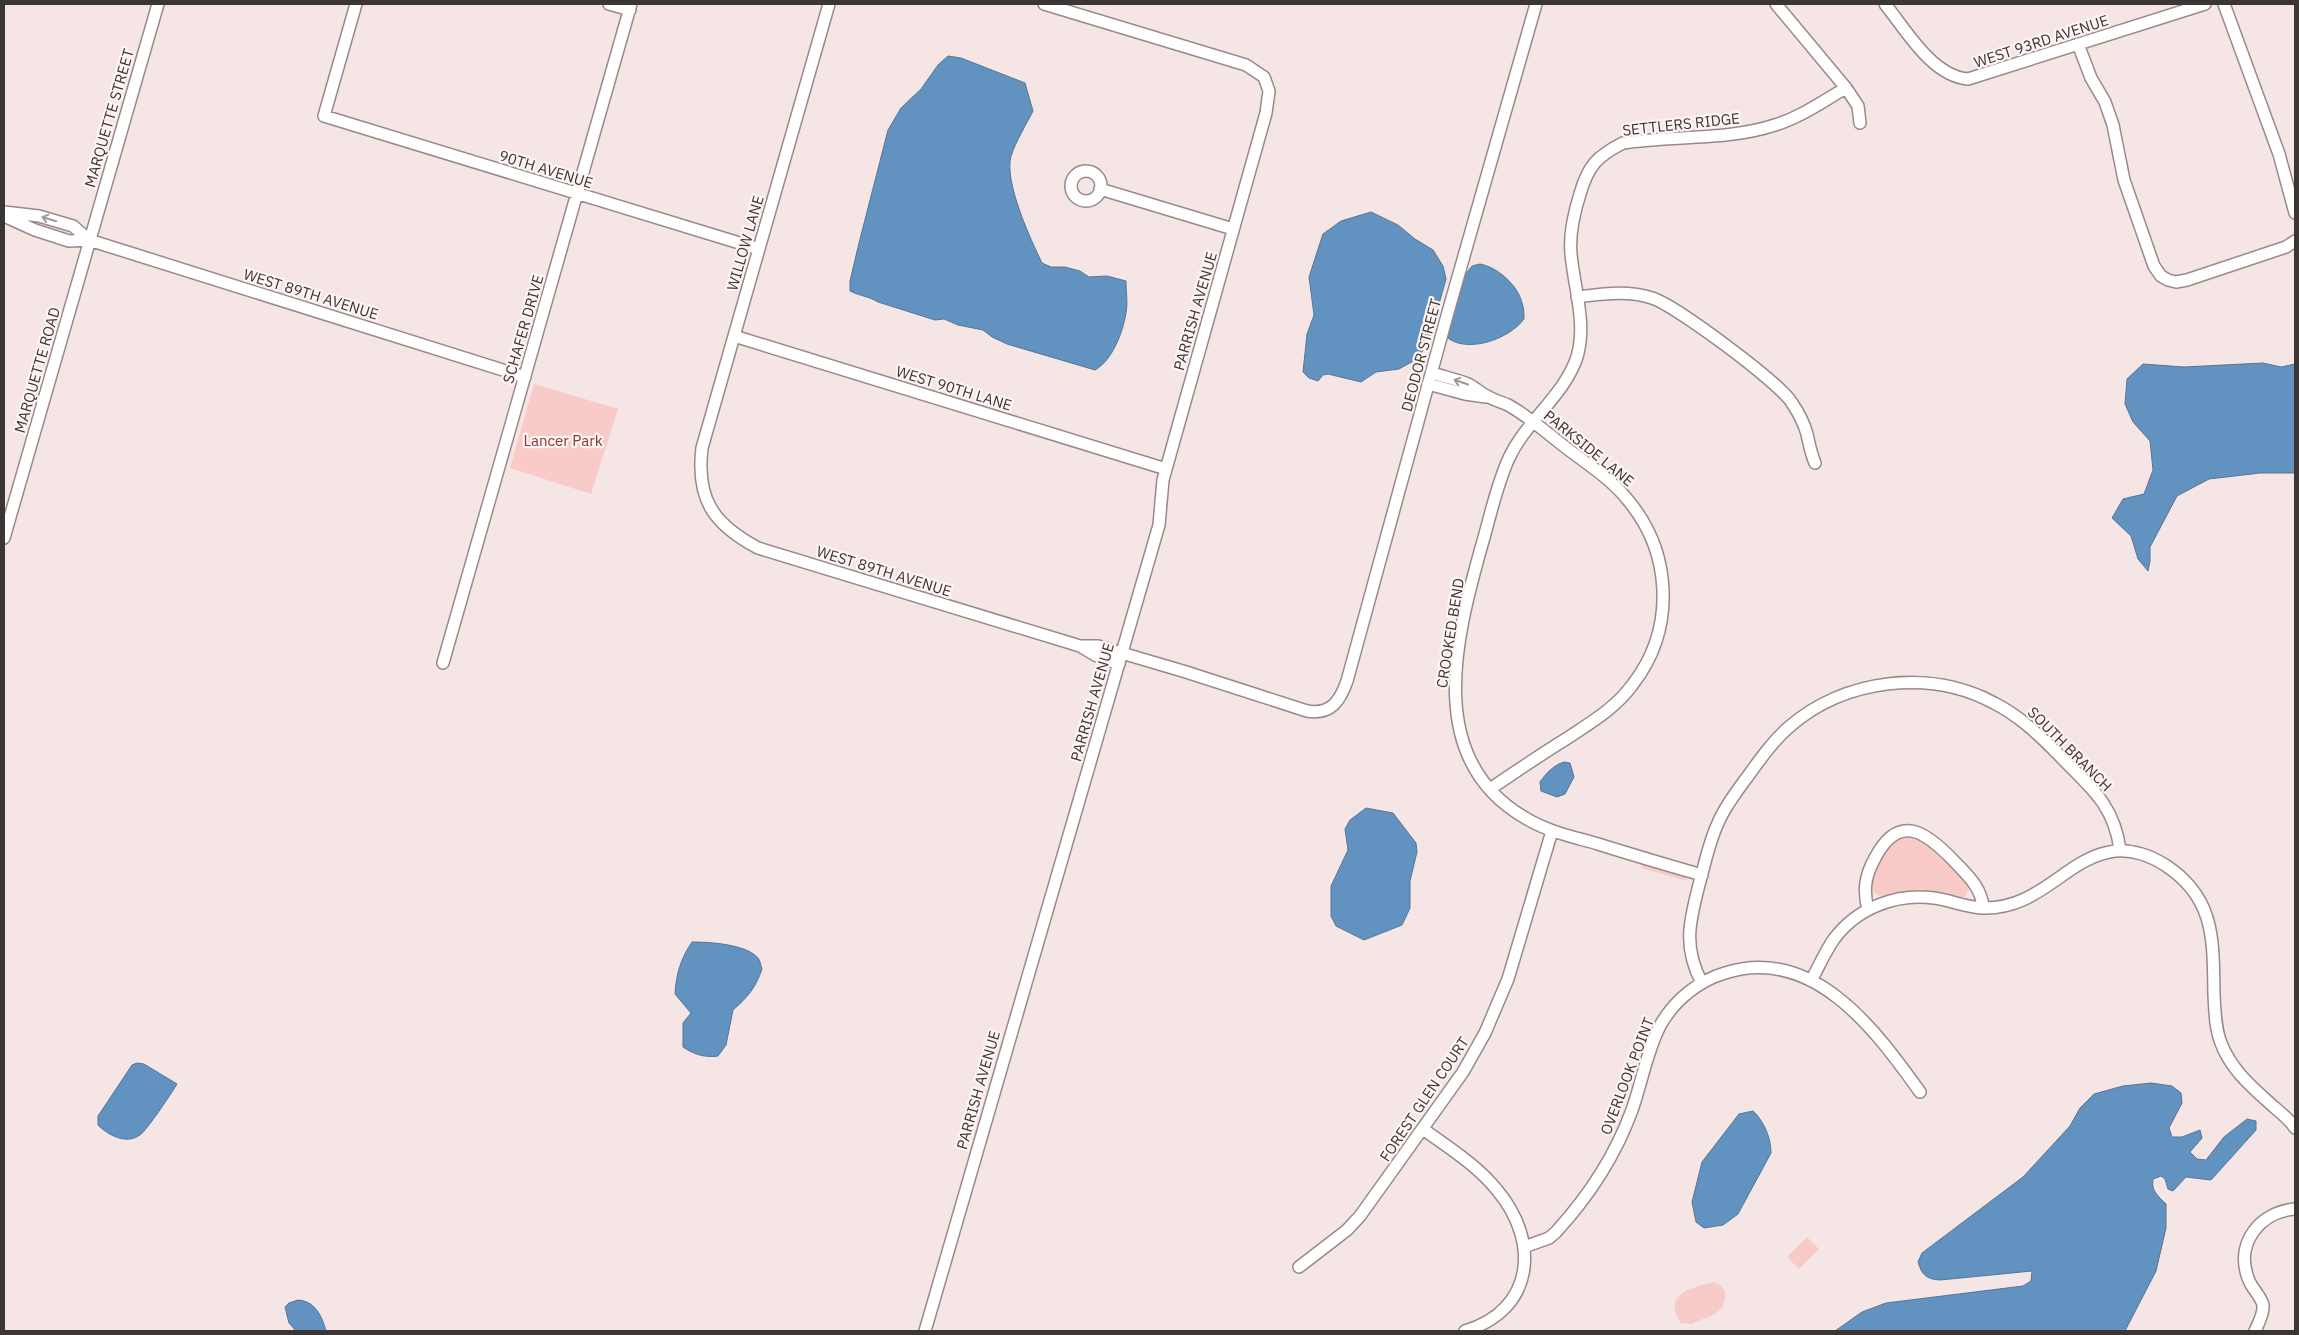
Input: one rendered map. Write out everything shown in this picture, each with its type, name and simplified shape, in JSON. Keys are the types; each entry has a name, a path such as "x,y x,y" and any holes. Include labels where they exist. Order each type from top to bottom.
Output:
{"street":[{"name":"MARQUETTE STREET","path":"89,240 158,4"},
{"name":"90TH AVENUE","path":"356,4 324,116 759,249"},
{"path":"609,4 631,7"},
{"name":"WILLOW LANE","path":"703,491 700,470 702,448 829,4"},
{"name":"PARRISH AVENUE","path":"925,1331 1159,525 1163,480 1266,112 1269,91 1264,77 1246,65 1044,4"},
{"name":"DEODOR STREET","path":"1328,710 1336,705 1341,698 1347,681 1428,384 1536,4"},
{"path":"1776,4 1846,88 1858,106 1860,123"},
{"name":"WEST 93RD AVENUE","path":"1885,4 1935,65 1946,73 1960,78 1977,78 2205,4"},
{"path":"2224,4 2278,154 2295,213"},
{"name":"SCHAFER DRIVE","path":"443,663 631,7"},
{"path":"2078,44 2091,78 2105,102 2113,125 2124,180 2157,271 2168,280 2181,281 2286,247 2295,241"},
{"name":"SETTLERS RIDGE","path":"1577,297 1571,252 1572,229 1586,174 1606,151 1623,143 1743,133 1775,125 1799,115 1846,88"},
{"path":"1100,189 1233,229"},
{"name":"WEST 89TH AVENUE","path":"4,212 40,216 73,226 89,240"},
{"name":"WEST 89TH AVENUE","path":"4,216 35,230 69,241 89,240 525,377"},
{"name":"MARQUETTE ROAD","path":"4,538 89,240"},
{"path":"1577,297 1612,292 1634,294 1654,299 1679,312 1776,385 1788,397 1804,425 1815,463"},
{"name":"CROOKED BEND","path":"1577,297 1581,333 1576,358 1566,379 1511,453 1502,475 1472,582 1456,665 1455,702 1459,732 1469,758 1490,789 1517,813 1552,831 1702,875"},
{"name":"WEST 90TH LANE","path":"734,336 1166,469"},
{"name":"PARKSIDE LANE","path":"1432,373 1467,384 1534,422 1612,484 1638,512 1648,529 1658,556 1663,582 1663,612 1659,632 1650,658 1639,677 1621,699 1597,718 1490,789"},
{"name":"PARKSIDE LANE","path":"1428,384 1465,394 1488,397"},
{"name":"WEST 89TH AVENUE","path":"703,491 715,515 728,529 734,535 758,548 1080,646 1098,646 1121,658 1307,711 1328,710"},
{"name":"SOUTH BRANCH","path":"1702,983 1692,962 1688,938 1690,920 1712,838 1722,815 1757,763 1781,735 1806,714 1837,697 1869,687 1903,682 1938,684 1964,690 1993,702 2029,726 2106,806 2117,829 2120,850"},
{"name":"FOREST GLEN COURT","path":"1299,1267 1357,1220 1469,1063 1497,1007 1552,831"},
{"path":"1868,910 1864,888 1865,879 1882,844 1895,834 1912,831 1920,832 1932,840 1973,881 1981,897 1983,908"},
{"path":"1812,979 1834,939 1847,925 1868,910 1886,902 1916,896 1942,899 1960,905 1983,908 2007,906 2024,900 2093,857 2120,850 2140,854 2155,859 2172,869 2194,889 2211,927 2216,1026 2221,1043 2228,1059 2242,1078 2295,1128"},
{"name":"OVERLOOK POINT","path":"1524,1247 1542,1241 1556,1232 1599,1175 1627,1124 1654,1041 1662,1023 1680,1000 1702,983 1728,972 1763,966 1787,970 1812,979 1837,997 1863,1022 1920,1092"},
{"path":"1423,1129 1478,1170 1498,1191 1516,1222 1524,1247 1523,1275 1511,1301 1490,1321 1465,1331"},
{"path":"2255,1331 2263,1310 2262,1303 2251,1288 2246,1275 2245,1263 2249,1240 2254,1230 2268,1216 2285,1210 2295,1209"}],"green space":[{"name":"Lancer Park","path":"534,384 618,409 591,494 510,468"},
{"path":"1912,837 1928,844 1949,863 1967,884 1969,889 1965,897 1920,889 1879,896 1871,890 1874,871 1884,852 1897,840"},
{"path":"1643,864 1686,876 1687,881 1641,868"},
{"path":"1807,1237 1819,1249 1799,1269 1787,1257"},
{"path":"1714,1282 1725,1291 1723,1306 1715,1314 1692,1324 1681,1323 1676,1313 1675,1305 1677,1299 1697,1286"}],"water":[{"path":"948,56 961,58 1025,83 1033,111 1011,156 1011,180 1019,210 1042,263 1051,267 1065,267 1080,271 1089,277 1107,276 1126,281 1127,309 1125,321 1116,345 1107,360 1095,370 1007,344 992,337 983,330 958,325 944,319 935,320 850,291 850,281 888,130 901,108 921,89 938,65"},
{"path":"1371,212 1398,225 1415,239 1433,250 1443,266 1446,279 1428,343 1417,359 1399,369 1376,372 1361,382 1328,374 1323,375 1318,381 1309,378 1303,372 1307,334 1314,315 1309,277 1323,234 1341,221"},
{"path":"1480,264 1500,273 1516,290 1520,296 1524,319 1509,332 1490,341 1479,344 1458,343 1449,339 1448,335 1465,275 1472,266"},
{"path":"2263,363 2281,367 2295,364 2295,473 2260,473 2209,479 2177,496 2150,547 2148,571 2138,559 2131,536 2112,518 2123,499 2144,494 2153,470 2150,441 2133,422 2125,404 2127,379 2143,364 2184,367"},
{"path":"1564,762 1570,763 1574,777 1565,794 1557,797 1541,791 1540,782 1542,779 1554,767"},
{"path":"1366,808 1393,813 1416,843 1417,852 1410,881 1410,908 1402,925 1364,940 1336,926 1331,916 1331,886 1348,850 1345,829 1350,820"},
{"path":"692,942 727,945 745,950 758,958 762,969 751,991 733,1010 726,1045 718,1056 699,1055 683,1047 683,1023 691,1013 675,994 682,960"},
{"path":"137,1063 144,1064 177,1084 140,1135 129,1139 118,1138 98,1125 98,1116 132,1065"},
{"path":"2151,1083 2172,1086 2181,1093 2182,1103 2169,1128 2172,1137 2182,1137 2200,1130 2202,1138 2190,1152 2197,1159 2206,1160 2224,1137 2247,1119 2256,1121 2256,1130 2211,1180 2186,1177 2173,1191 2168,1189 2165,1179 2161,1176 2153,1179 2154,1190 2166,1204 2166,1228 2156,1271 2125,1331 1835,1331 1862,1312 1886,1303 2023,1286 2031,1281 2032,1271 1940,1280 1925,1276 1918,1262 1922,1253 2023,1177 2070,1126 2080,1108 2094,1094 2123,1086"},
{"path":"1753,1111 1766,1130 1771,1153 1738,1214 1723,1225 1704,1228 1696,1222 1692,1202 1702,1162 1739,1114"},
{"path":"298,1300 309,1303 317,1310 326,1331 296,1331 289,1323 285,1307 289,1303"}]}
